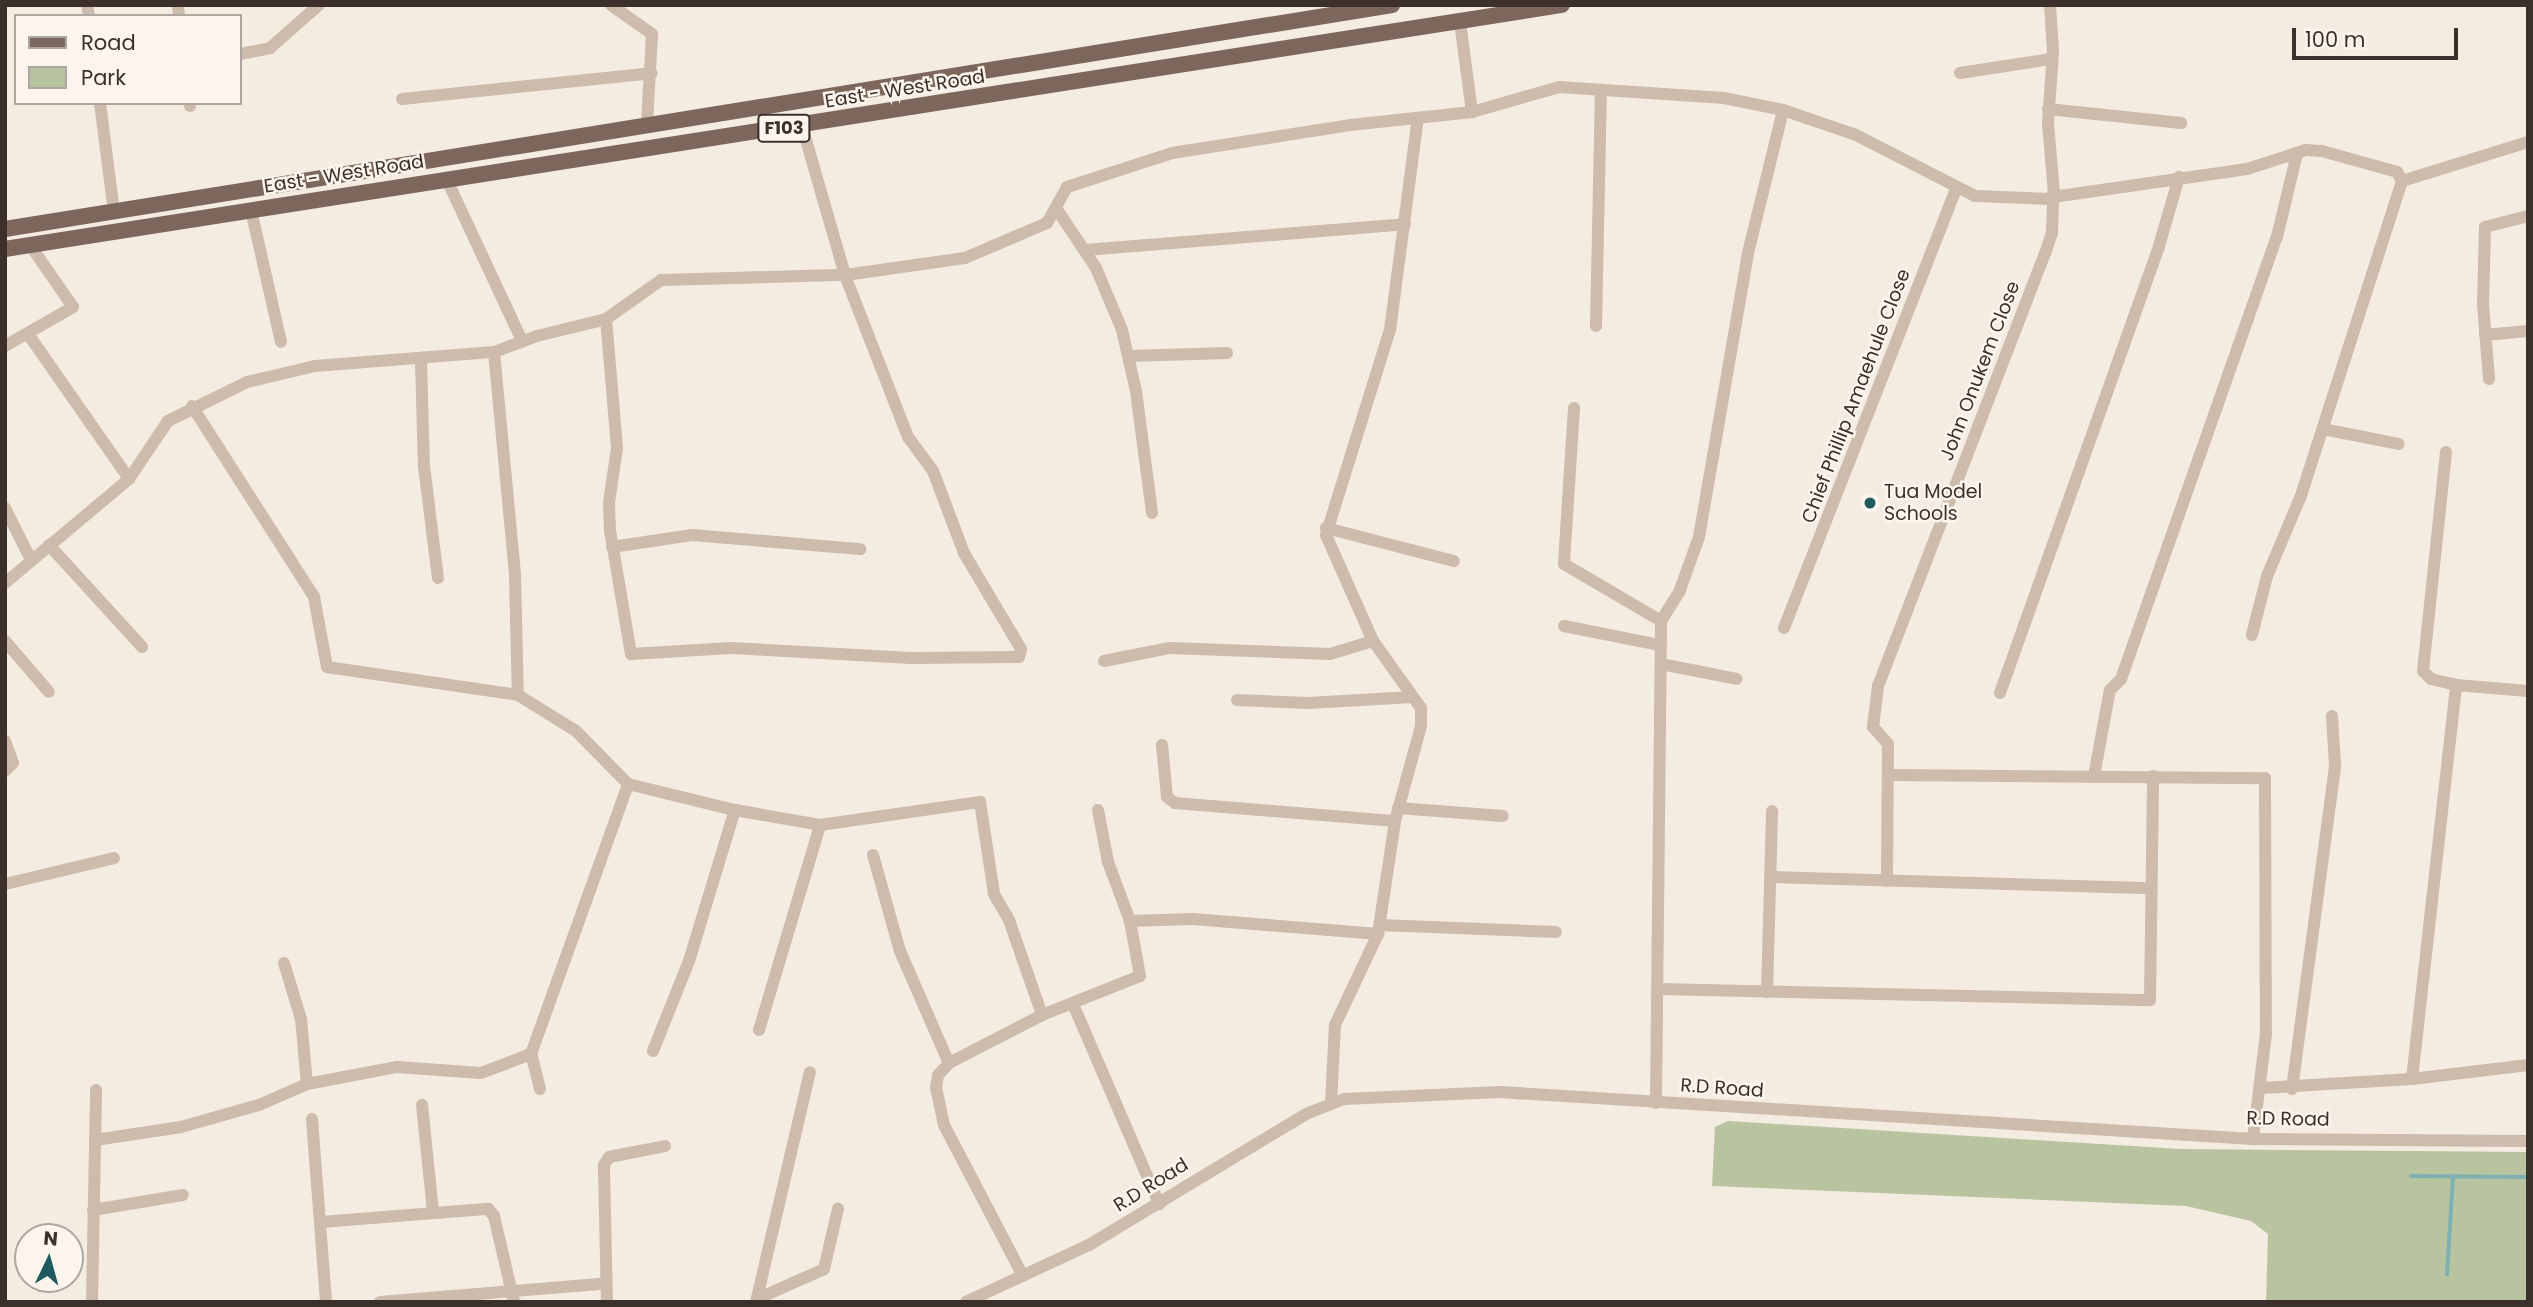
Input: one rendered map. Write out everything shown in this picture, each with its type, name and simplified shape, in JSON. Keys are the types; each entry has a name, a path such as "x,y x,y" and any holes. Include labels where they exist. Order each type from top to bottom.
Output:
{"main road":[{"name":"East - West Road","path":"6,224 114,212 647,124 1009,68 1300,12 1392,5"},
{"name":"East - West Road","path":"5,249 1562,5"},
{"path":"1009,68 1013,93"}],"street":[{"path":"242,54 270,48 319,5"},
{"path":"611,5 652,34 652,73 647,124"},
{"name":"John Onukem Close","path":"1889,775 1888,744 1873,727 1878,686 1886,674 2052,233 2053,197 2048,109 2052,59 2050,5"},
{"path":"1461,22 1472,111"},
{"path":"1960,73 2052,59"},
{"path":"402,99 652,73"},
{"path":"5,583 129,479 161,428 192,406 283,372 494,352 522,341 606,320 661,280 845,275 965,258 1047,223 1067,187 1172,153 1472,111 1549,88 1684,94 1783,110 1856,135 1956,188 1998,200 2053,197 2247,169 2312,150 2342,155 2397,172 2402,181 2301,498 2267,576 2252,635"},
{"path":"1596,326 1601,92"},
{"path":"100,105 114,212"},
{"path":"2048,109 2181,123"},
{"path":"1656,1103 1661,621 1688,572 1699,537 1748,253 1783,110"},
{"path":"1331,1103 1339,1012 1379,930 1397,815 1421,726 1420,708 1373,641 1327,546 1326,528 1380,370 1405,225 1418,118"},
{"path":"606,320 617,447 608,503 612,547 631,654 731,648 911,658 1019,657 1021,649 964,553 933,471 908,437 845,275 802,126"},
{"path":"2402,181 2528,142"},
{"path":"2094,776 2109,690 2121,679 2277,237 2297,154"},
{"path":"2000,693 2159,246 2179,177"},
{"path":"447,180 522,341"},
{"name":"Chief Phillip Amaehule Close","path":"1788,622 1956,188"},
{"path":"1056,208 1085,250 1110,298 1129,356 1152,513"},
{"path":"251,210 281,342"},
{"path":"2489,379 2485,335 2485,227 2528,216"},
{"path":"1085,250 1405,225"},
{"path":"5,345 73,307 30,245"},
{"path":"2485,335 2528,331"},
{"path":"28,334 129,479"},
{"path":"494,352 515,576 518,695"},
{"path":"1129,356 1227,353"},
{"path":"421,361 424,466 438,578"},
{"path":"192,406 314,597 324,665 518,695 576,731 628,784 735,810 820,825 981,802 994,894 1009,920 1042,1015"},
{"path":"1574,408 1564,564 1661,621"},
{"path":"2323,429 2399,443"},
{"path":"2446,452 2423,671 2431,679 2456,685 2528,691"},
{"path":"5,508 31,560"},
{"path":"1326,528 1454,561"},
{"path":"612,547 692,535 860,549"},
{"path":"49,545 142,647"},
{"path":"1564,626 1660,645"},
{"path":"5,641 49,692"},
{"path":"1104,661 1169,649 1330,654 1373,641"},
{"path":"1661,663 1737,679"},
{"path":"2412,1079 2456,685"},
{"path":"1237,700 1308,702 1413,697"},
{"path":"2292,1089 2335,765 2332,716"},
{"path":"5,741 13,763 5,771"},
{"path":"1163,745 1167,797 1175,803 1397,815 1503,816"},
{"path":"1887,881 1889,775 2265,778 2267,983 2262,1088 2253,1139"},
{"path":"1658,989 2143,1002 2153,992 2153,776"},
{"path":"540,1089 531,1054 628,784"},
{"path":"653,1051 689,961 735,810"},
{"path":"1023,1276 944,1125 936,1088 938,1075 949,1063 1042,1015 1140,976 1130,921 1108,862 1098,810"},
{"path":"1767,992 1772,811"},
{"path":"759,1030 820,825"},
{"path":"873,855 900,951 949,1063"},
{"path":"5,884 114,858"},
{"path":"1770,877 2151,888"},
{"path":"1130,921 1193,919 1379,930 1556,932"},
{"path":"284,963 301,1019 307,1084"},
{"path":"1073,1004 1159,1204"},
{"path":"95,1140 181,1127 259,1105 307,1084 397,1068 481,1073 531,1054"},
{"path":"2262,1088 2292,1089 2412,1079 2528,1065"},
{"path":"757,1300 810,1072"},
{"path":"92,1302 96,1090"},
{"name":"R.D Road","path":"966,1302 1023,1276 1159,1204 1331,1103 1484,1091 2253,1139 2528,1140"},
{"path":"422,1105 433,1212"},
{"path":"312,1119 327,1302"},
{"path":"607,1302 604,1165 609,1157 665,1146"},
{"path":"93,1210 183,1195"},
{"path":"757,1300 824,1269 838,1209"},
{"path":"321,1222 491,1210 514,1302"},
{"path":"380,1302 599,1284"}],"green space":[{"path":"1728,1121 2180,1149 2528,1152 2528,1302 2266,1302 2268,1234 2251,1221 2186,1206 1712,1186 1715,1127"}],"waterway":[{"path":"2411,1176 2528,1177"},
{"path":"2447,1275 2453,1176"}],"place":[{"name":"Tua Model Schools","path":"1870,503"}]}
